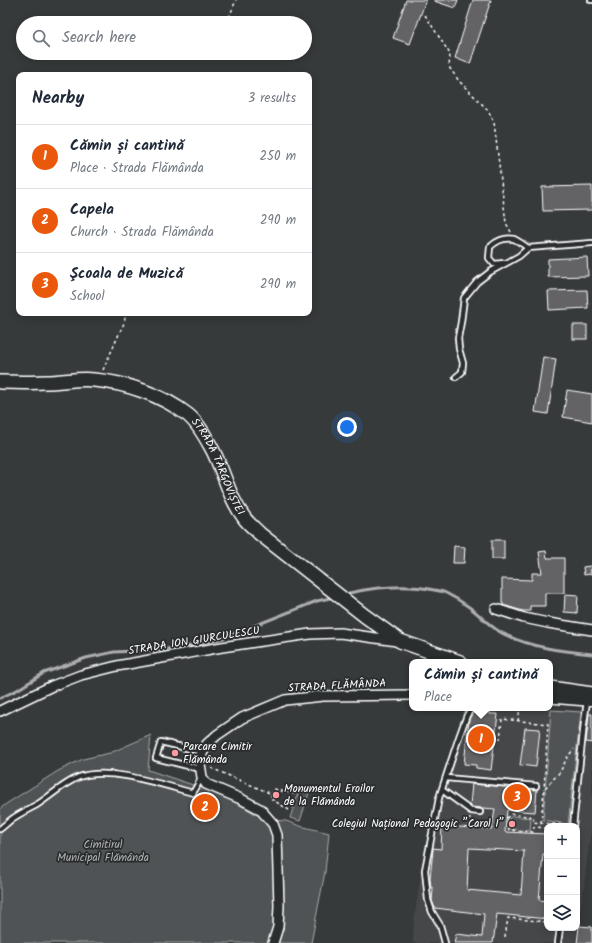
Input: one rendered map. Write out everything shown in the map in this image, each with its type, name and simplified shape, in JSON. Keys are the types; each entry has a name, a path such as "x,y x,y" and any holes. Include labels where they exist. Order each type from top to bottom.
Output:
{"main road":[{"name":"STRADA TÂRGOVIȘTEI","path":"0,382 33,383 93,380 118,383 149,393 166,401 188,416 200,428 212,449 233,499 245,519 260,534 365,616 400,641 451,659"},
{"path":"553,689 590,698"}],"street":[{"path":"496,609 548,623 592,630"},
{"name":"STRADA ION GIURCULESCU","path":"0,711 52,686 82,675 117,666 222,647 310,634 340,633 400,641"},
{"name":"STRADA FLĂMÂNDA","path":"201,770 201,756 207,744 242,718 285,700 323,696 409,695"},
{"path":"553,698 590,698"},
{"path":"201,770 206,784 260,809 273,824 277,835 278,848 279,906 278,927 273,943"}],"lane":[{"path":"507,263 494,264 489,258 490,247 495,242 504,239 514,239 528,248"},
{"path":"456,377 462,372 463,363 458,338 462,322 464,298 477,282 490,272 519,256 528,248 592,243"},
{"path":"573,823 582,744 590,698"},
{"path":"445,943 440,924 432,912 428,900 424,870 439,798 461,732 470,711"},
{"path":"0,829 12,819 39,804 58,788 79,777 95,773 112,774 148,781 193,793 201,770 156,758 160,742 203,752"},
{"path":"446,778 536,786"},
{"path":"442,790 471,811 480,812"},
{"path":"558,943 560,931"}],"path":[{"path":"230,16 236,0"},
{"path":"425,15 450,54 449,67 459,81 488,110 494,122 506,223 514,239"},
{"path":"98,381 124,323 125,316"},
{"path":"518,721 520,711"},
{"path":"500,740 502,719 548,724 542,823 534,822 534,817 511,814 507,818 506,825 508,830 533,832 534,827 544,828"},
{"path":"544,789 560,772 572,750 582,744"},
{"path":"201,770 272,794"},
{"path":"289,810 270,798 274,789 295,794"},
{"path":"470,826 471,811"},
{"path":"505,937 508,918 544,922"}],"shaded area":[{"name":"Colegiul Național Pedagogic ”Carol I”","path":"553,709 592,711 592,822 580,911 580,823 544,823 544,931 577,931 575,943 413,943 414,920 422,866 465,711 553,711"}],"green space":[{"path":"553,710 581,712 568,823 543,820 551,711"},
{"name":"Cimitirul Municipal Flămânda","path":"151,735 148,770 224,796 259,816 271,820 286,821 329,833 325,872 311,943 0,943 0,809 58,771 83,759 110,753"},
{"path":"300,787 310,790 300,821 290,818"},
{"path":"512,816 531,818 530,831 510,829 509,819"}],"building":[{"path":"406,0 426,0 410,44 393,38"},
{"path":"434,0 458,0 455,8"},
{"path":"473,0 491,0 470,64 455,58"},
{"path":"592,186 592,210 543,211 542,187"},
{"path":"587,257 588,276 548,277 548,259"},
{"path":"587,290 588,308 549,310 548,291"},
{"path":"573,325 587,325 587,339 573,339"},
{"path":"543,357 556,359 548,414 535,412"},
{"path":"567,390 592,394 592,422 563,417"},
{"path":"492,540 504,540 504,559 492,559"},
{"path":"454,546 465,547 464,563 453,563"},
{"path":"546,551 547,558 564,558 564,593 545,593 545,606 530,606 530,611 523,611 503,605 502,579 532,580 532,573 542,573 539,552"},
{"path":"590,566 591,574 584,575 583,567"},
{"path":"565,594 578,595 577,613 564,612"},
{"path":"474,711 490,711 490,714 498,714 491,770 476,768 476,765 464,764 469,719"},
{"path":"589,714 592,714 592,743 586,742"},
{"path":"525,728 540,729 536,767 520,765"},
{"name":"Colegiul Național Pedagogic ”Carol I”","path":"472,784 537,790 535,812 507,810 505,832 544,834 544,854 539,900 544,901 544,919 497,914 493,943 454,943 456,934 482,937 484,914 435,908 432,901 433,888 431,888 430,878 433,848 441,849 442,826 492,829 495,809 471,807","holes":["469,848 524,851 521,895 467,890"]},
{"path":"194,799 214,799 213,803 217,803 216,811 212,810 211,813 193,812"},
{"path":"580,926 592,927 592,943 577,943"}],"waterway":[{"path":"349,593 370,589 402,587 442,591 466,605 491,626 516,639 537,646 592,654"},
{"path":"0,698 17,690 44,673 86,658 114,652 186,647 223,638 317,601 330,598"}],"place":[{"name":"Cămin și cantină","path":"481,739"},
{"name":"Parcare Cimitir Flămânda","path":"175,753"},
{"name":"Monumentul Eroilor de la Flămânda","path":"276,795"},
{"name":"Şcoala de Muzică","path":"517,797"},
{"name":"Capela","path":"205,807"},
{"name":"Colegiul Național Pedagogic ”Carol I”","path":"512,824"}]}
